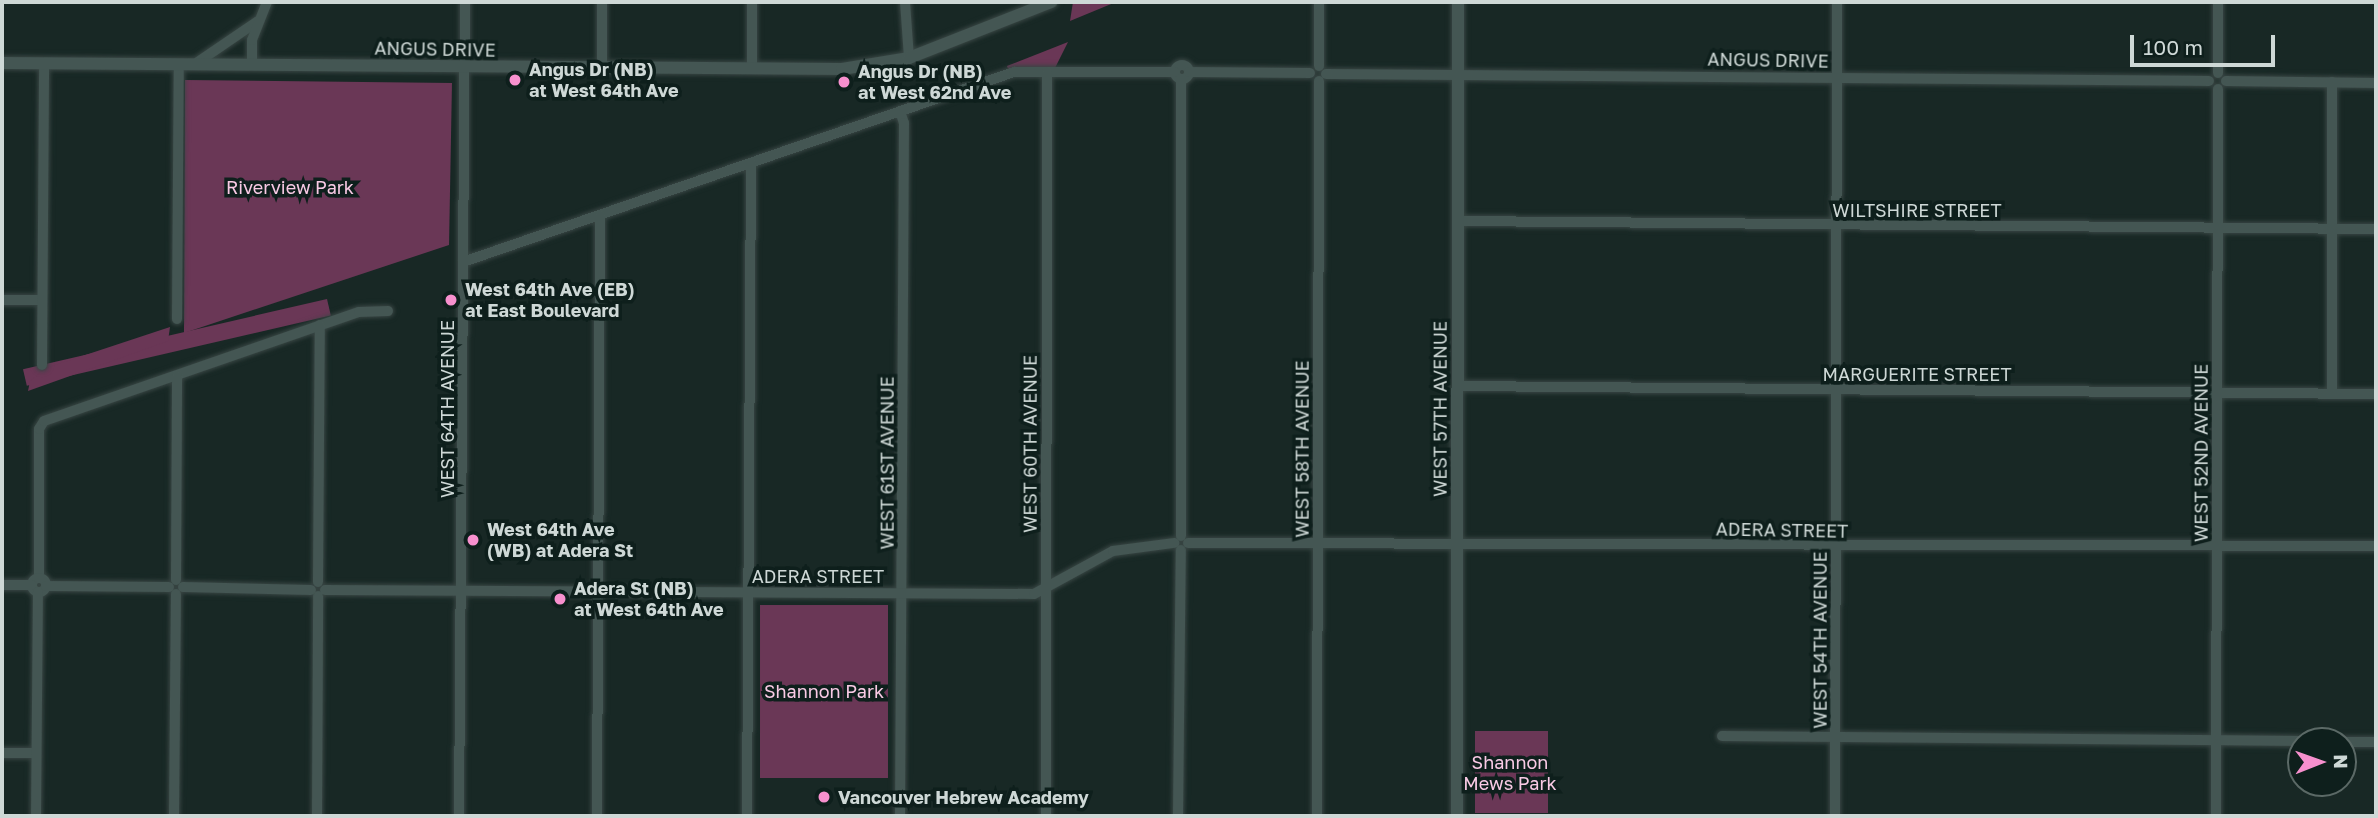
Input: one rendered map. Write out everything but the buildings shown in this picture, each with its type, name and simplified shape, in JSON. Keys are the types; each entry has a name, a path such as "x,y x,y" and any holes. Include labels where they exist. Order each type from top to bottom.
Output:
{"street":[{"path":"252,65 258,21 267,2"},
{"name":"WEST 64TH AVENUE","path":"459,816 465,2"},
{"path":"602,2 602,68"},
{"path":"752,2 752,68"},
{"path":"905,2 909,58"},
{"name":"ANGUS DRIVE","path":"2,63 602,68 862,67 909,58 1051,2"},
{"name":"WEST 58TH AVENUE","path":"1317,816 1319,2"},
{"name":"WEST 57TH AVENUE","path":"1457,816 1458,2"},
{"name":"WEST 54TH AVENUE","path":"1835,816 1837,2"},
{"path":"2218,2 2218,73 2222,85"},
{"path":"194,65 258,21"},
{"path":"42,365 44,64"},
{"path":"177,319 179,64"},
{"name":"ANGUS DRIVE","path":"463,262 1014,72 2209,81"},
{"name":"WEST 60TH AVENUE","path":"1046,816 1047,72"},
{"path":"2209,81 2218,73"},
{"path":"1178,816 1182,75"},
{"path":"2209,81 2222,85 2376,83"},
{"path":"2332,82 2332,394"},
{"name":"WEST 52ND AVENUE","path":"2216,816 2218,228 2222,85"},
{"name":"WEST 61ST AVENUE","path":"900,111 904,122 900,816"},
{"path":"747,816 751,163"},
{"path":"597,816 600,215"},
{"name":"WILTSHIRE STREET","path":"1458,221 2376,229"},
{"path":"2,300 42,300"},
{"path":"36,816 39,429 48,420 320,325 359,312 388,312"},
{"path":"317,816 320,325"},
{"path":"174,816 177,376"},
{"name":"MARGUERITE STREET","path":"1458,386 2376,394"},
{"name":"ADERA STREET","path":"2,585 318,590 1034,594 1113,551 1181,543 2376,546"},
{"path":"449,590 461,602"},
{"path":"1722,736 2287,741"},
{"path":"2357,742 2376,742"},
{"path":"2,753 36,753"}],"green space":[{"path":"1073,2 1116,2 1070,21"},
{"path":"1068,42 1055,68 1008,69 1007,66"},
{"name":"Riverview Park","path":"185,80 452,83 449,245 184,333"},
{"path":"327,299 331,316 27,386 23,369"},
{"path":"170,327 168,341 28,391 30,381 46,368"},
{"name":"Shannon Park","path":"760,605 888,605 888,778 760,778"},
{"name":"Shannon Mews Park","path":"1475,731 1548,731 1548,813 1475,813"}],"place":[{"name":"Angus Dr (NB) at West 64th Ave","path":"515,80"},
{"name":"Angus Dr (NB) at West 62nd Ave","path":"844,82"},
{"name":"West 64th Ave (EB) at East Boulevard","path":"451,300"},
{"name":"West 64th Ave (WB) at Adera St","path":"473,540"},
{"name":"Adera St (NB) at West 64th Ave","path":"560,599"},
{"name":"Vancouver Hebrew Academy","path":"824,797"}]}
